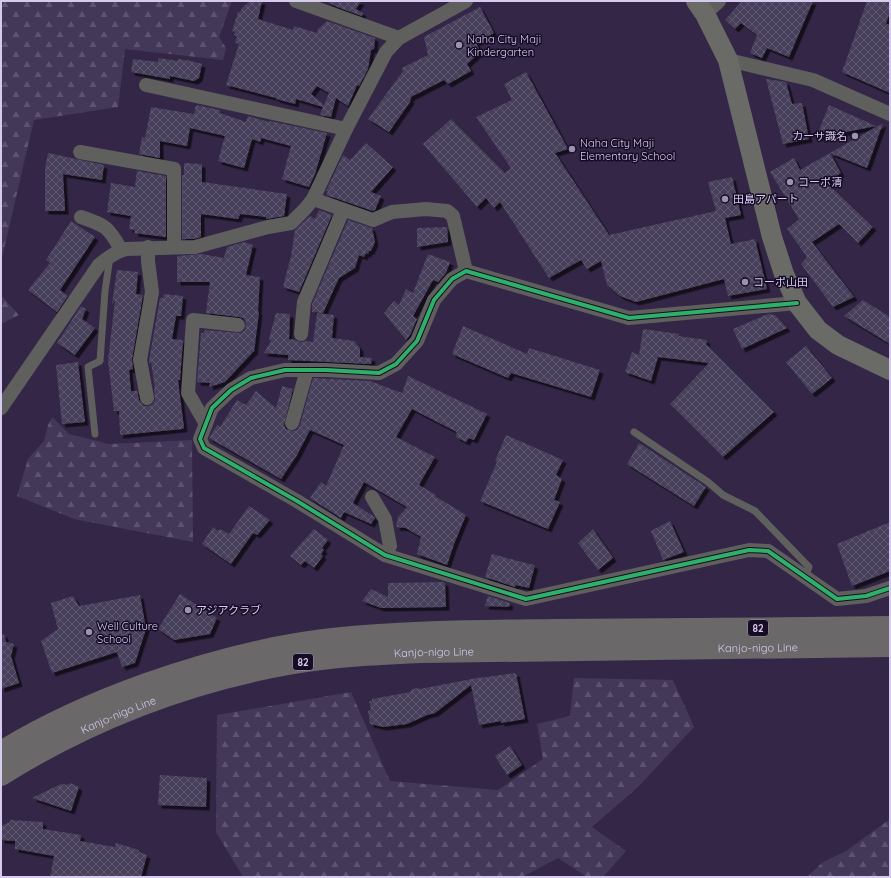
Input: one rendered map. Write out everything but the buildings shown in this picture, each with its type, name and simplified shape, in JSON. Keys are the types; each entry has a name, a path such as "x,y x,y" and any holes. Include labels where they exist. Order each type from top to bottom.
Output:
{"main road":[{"name":"Kanjo-nigo Line","path":"1,775 76,732 131,708 189,688 241,674 289,664 383,654 626,639 890,626"},
{"name":"Kanjo-nigo Line","path":"1,752 71,714 123,692 175,674 221,660 272,648 330,639 378,634 890,646"}],"street":[{"path":"296,1 399,38"},
{"path":"1,408 99,265 116,252 148,247 195,246 268,227 291,223 313,199 346,129 386,52 399,38 466,1"},
{"path":"707,5 728,60 772,237 784,274 797,303 818,330 838,345 890,370"},
{"path":"728,60 813,80 890,114"},
{"path":"146,85 346,129"},
{"path":"80,152 174,169 174,247"},
{"path":"313,199 373,220 392,212 426,209 447,211 452,216 466,271"},
{"path":"301,334 304,302 343,210"},
{"path":"81,217 101,223 113,235 116,252"},
{"path":"147,398 140,360 152,292 148,261 148,247"},
{"path":"797,303 630,318 466,271 452,279 434,300 417,341 396,364 378,373 285,370 251,378 231,390 212,408 200,439 204,448 297,501 385,555 526,598 749,550 768,551 837,599 866,596 890,588"},
{"path":"206,424 188,393 193,320 238,325"},
{"path":"292,423 307,370"},
{"path":"372,497 385,519 390,546 385,555"}],"lane":[{"path":"95,434 88,367 100,361 106,291 116,252"},
{"path":"634,432 708,482 723,495 755,511 809,568 805,577"}],"green space":[{"path":"1,1 232,1 219,37 226,48 223,60 125,49 118,107 34,120 1,262"},
{"path":"1,295 19,315 3,323 1,321"},
{"path":"52,417 69,434 109,444 192,440 193,542 74,519 17,496 28,459 44,441 48,425"},
{"path":"574,678 673,680 694,727 638,787 592,827 626,851 603,877 587,877 558,858 522,877 243,877 216,832 217,715 351,692 390,781 498,790 543,759 537,724 570,716"},
{"path":"890,819 890,877 807,877 823,862 846,851"}],"cycle path":[{"path":"797,303 629,318 466,271 452,279 434,300 417,341 396,364 379,373 326,370 285,370 251,378 231,390 212,408 200,439 204,448 297,501 385,555 526,599 749,550 768,551 837,599 866,596 890,588"}],"place":[{"name":"Naha City Maji Kindergarten","path":"459,45"},
{"name":"カーサ識名","path":"855,136"},
{"name":"Naha City Maji Elementary School","path":"572,149"},
{"name":"コーポ清","path":"790,182"},
{"name":"田島アパート","path":"725,199"},
{"name":"コーポ山田","path":"745,282"},
{"name":"アジアクラブ","path":"188,610"},
{"name":"Well Culture School","path":"89,632"}]}
